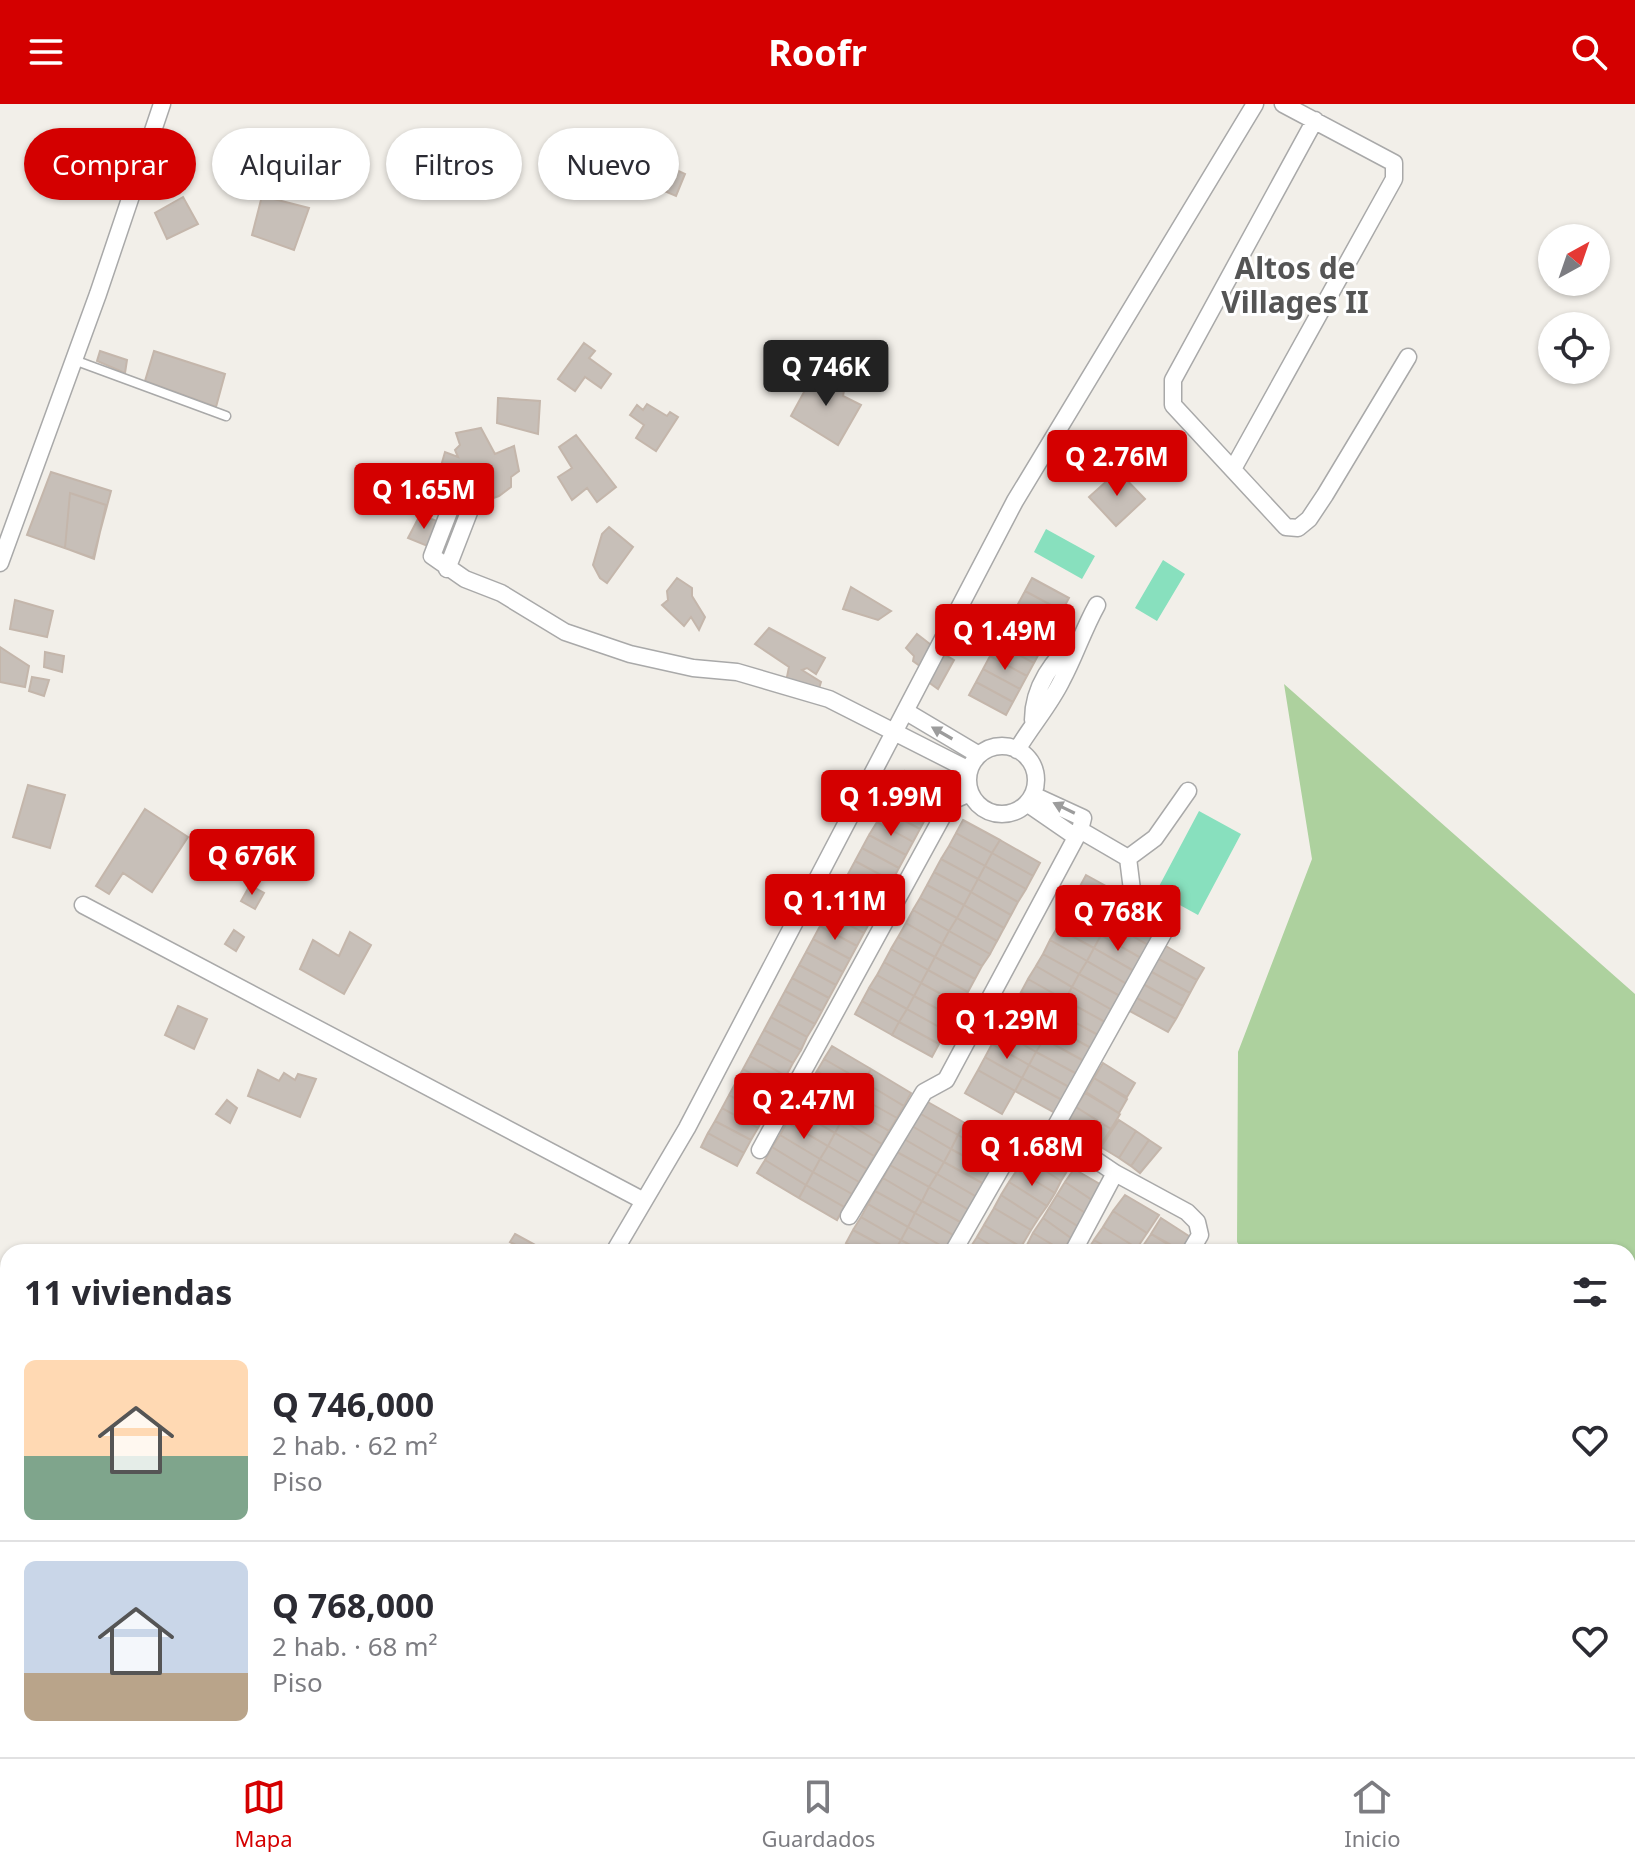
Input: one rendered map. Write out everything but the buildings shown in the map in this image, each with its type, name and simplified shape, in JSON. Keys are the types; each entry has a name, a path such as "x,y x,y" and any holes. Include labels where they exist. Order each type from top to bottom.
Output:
{"street":[{"path":"0,563 162,104"},
{"path":"619,1244 687,1128 1015,501 1255,104"},
{"path":"1233,469 1394,179 1394,163 1283,104"},
{"path":"1315,120 1173,380 1173,405 1286,527 1298,528 1309,519 1325,495 1408,357"},
{"path":"447,569 501,593 565,632 630,654 693,668 737,672 829,699 969,770"},
{"path":"1017,750 1033,720 1033,703 1041,684 1062,652 1078,639 1097,605"},
{"path":"905,711 979,755"},
{"path":"994,747 1017,750 1032,763 1036,773 1030,800 1018,811 996,814 985,810 970,793 969,770 979,755 994,747"},
{"path":"1128,858 1155,838 1188,791"},
{"path":"760,1150 946,810 954,800 970,793"},
{"path":"1030,800 1073,835 1080,830"},
{"path":"1080,830 1128,858"},
{"path":"849,1216 924,1092 946,1080 1080,830"},
{"path":"1053,1131 1165,930 1162,918 1132,890 1128,858"},
{"path":"83,905 644,1201"},
{"path":"958,1244 1025,1130 1053,1131 1115,1173 1187,1212 1197,1222 1200,1235 1195,1244"},
{"path":"1077,1244 1115,1173"}],"lane":[{"path":"74,360 226,416"}],"green space":[{"path":"1046,529 1095,556 1082,579 1034,552"},
{"path":"1163,560 1185,574 1157,621 1135,608"},
{"path":"1284,684 1635,994 1635,1244 1238,1244 1238,1052 1312,859"},
{"path":"1199,811 1241,834 1198,915 1156,892"}],"district":[{"name":"Altos de Villages II","path":"1295,284"}]}
